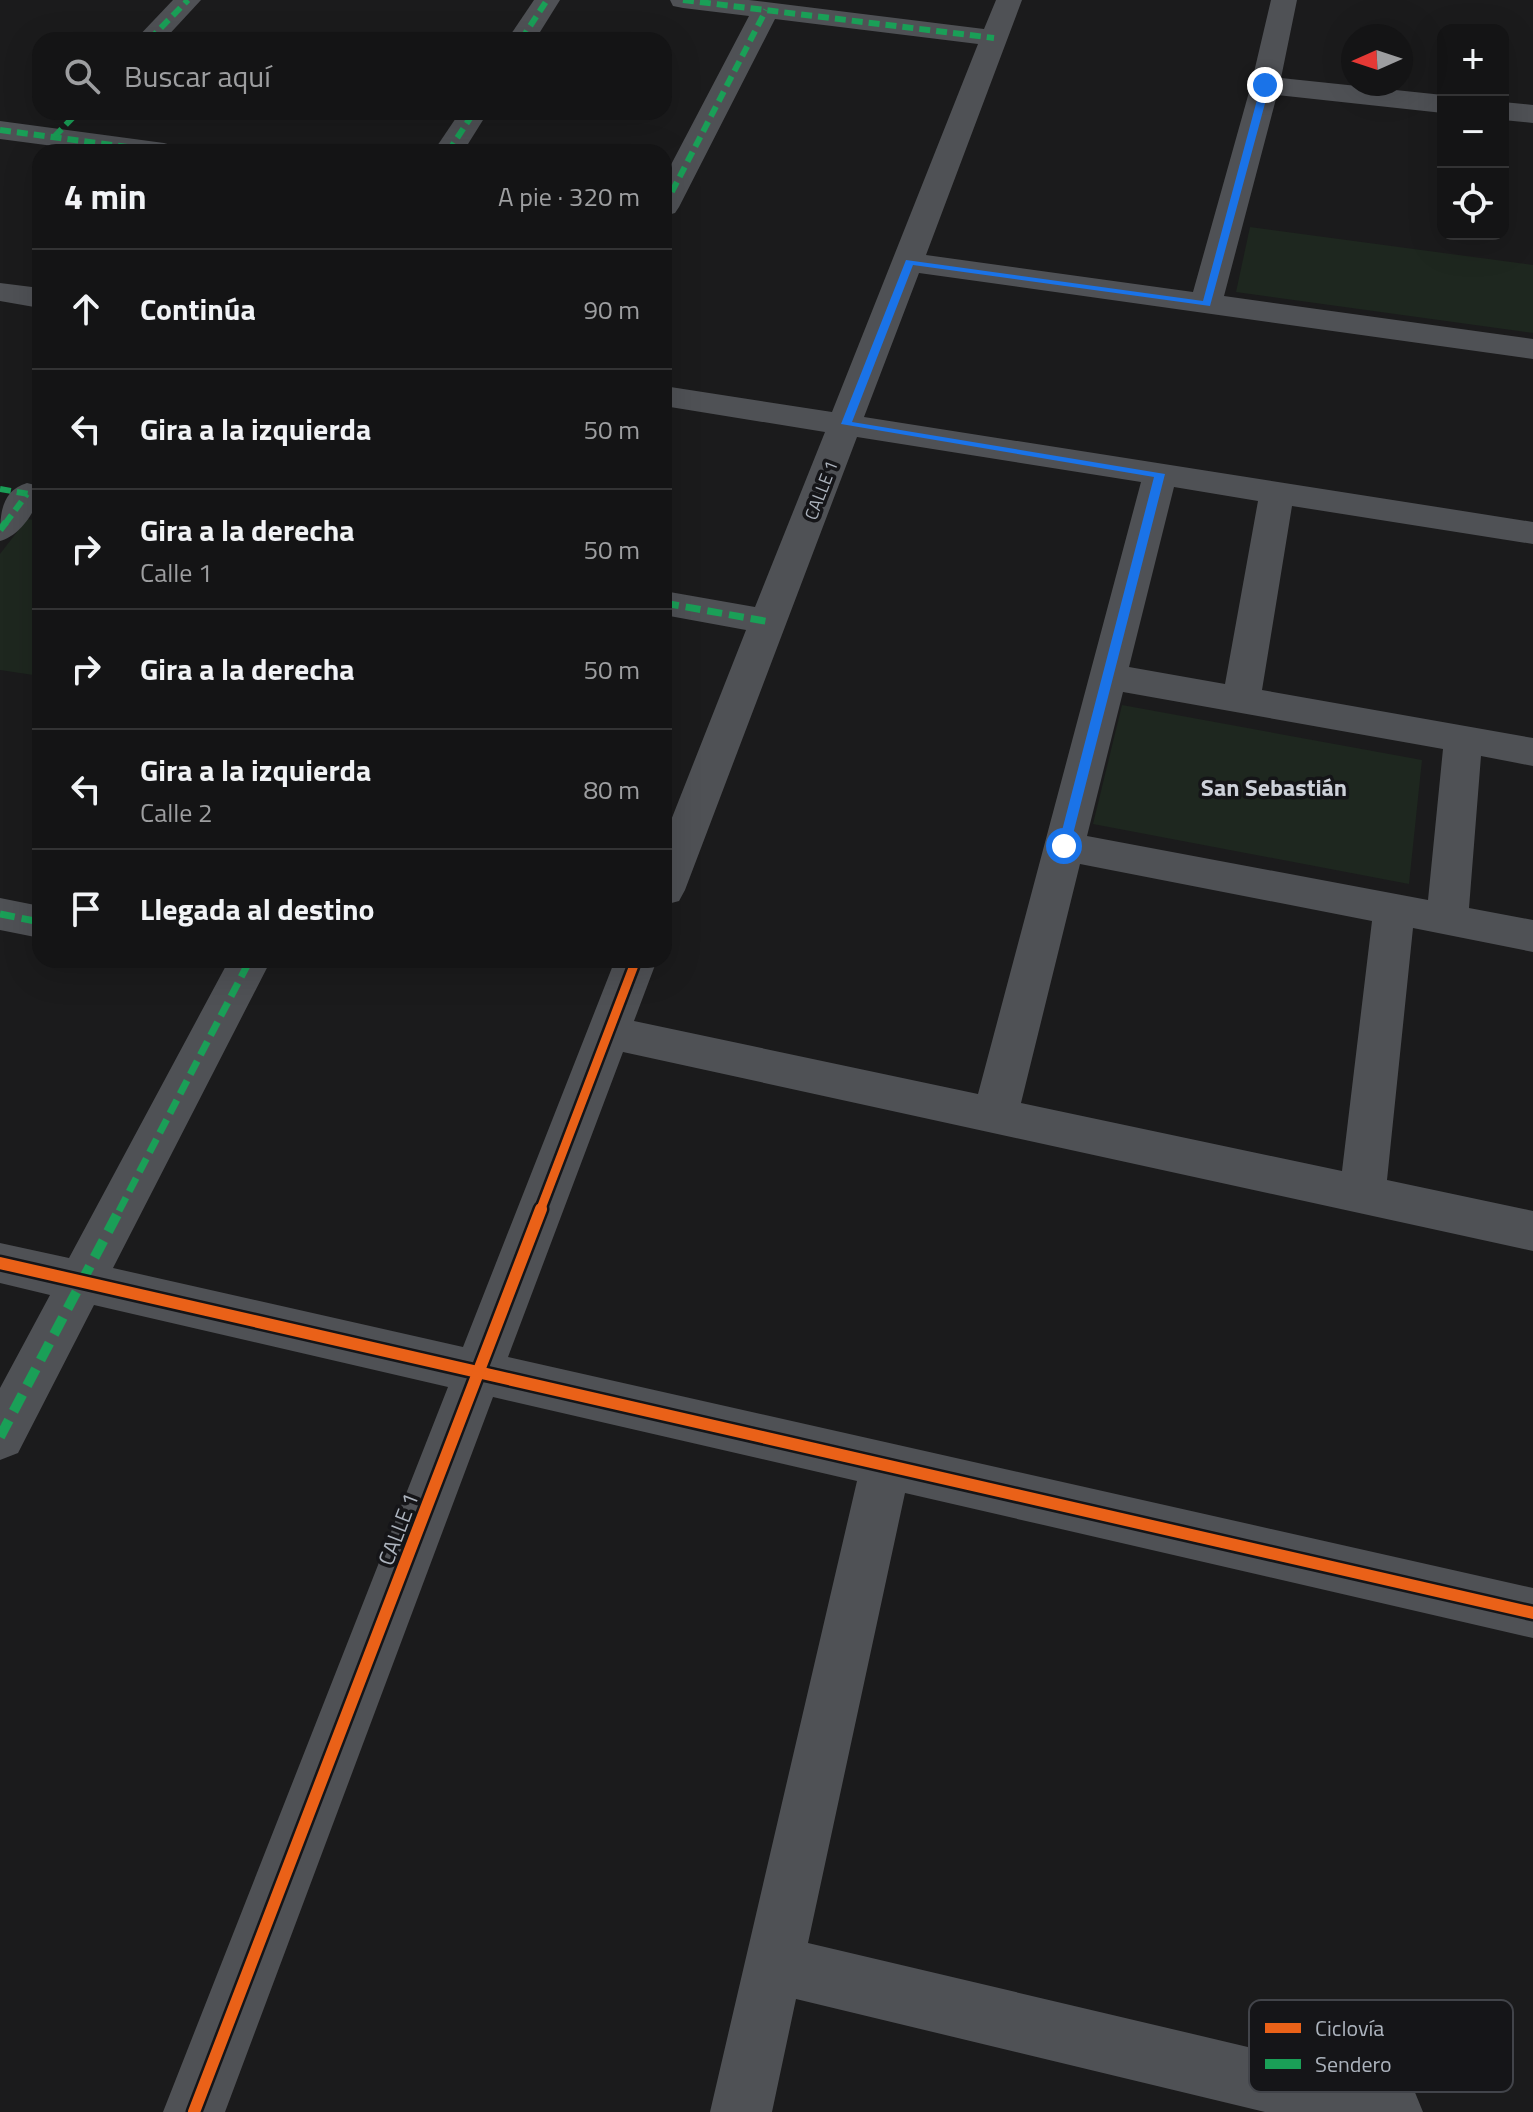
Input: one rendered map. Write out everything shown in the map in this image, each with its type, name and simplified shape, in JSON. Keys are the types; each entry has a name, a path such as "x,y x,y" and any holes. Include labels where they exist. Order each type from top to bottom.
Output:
{"street":[{"path":"157,32 188,0"},
{"path":"526,32 547,0"},
{"path":"683,0 994,38"},
{"name":"CALLE 1","path":"672,870 1009,0"},
{"path":"1206,304 1265,85 1284,0"},
{"path":"672,192 766,10"},
{"path":"1265,85 1437,103"},
{"path":"1509,112 1533,114"},
{"path":"54,137 70,120"},
{"path":"453,144 469,120"},
{"path":"0,130 105,144"},
{"path":"910,262 1533,349"},
{"path":"0,292 32,297"},
{"path":"672,397 1533,533"},
{"path":"995,1115 1160,474"},
{"path":"0,530 22,493"},
{"path":"1241,700 1277,493"},
{"path":"672,604 770,622"},
{"path":"1108,676 1533,752"},
{"path":"1447,919 1463,740"},
{"path":"1064,846 1533,936"},
{"path":"1362,1194 1394,909"},
{"path":"0,914 32,920"},
{"path":"0,1437 244,968"},
{"name":"CALLE 1","path":"194,2112 481,1371 633,968"},
{"path":"608,1032 1533,1231"},
{"path":"0,1263 1533,1613"},
{"path":"741,2112 886,1464"},
{"path":"775,1965 1249,2084"},
{"path":"1280,2092 1328,2104 1392,2112"}],"shaded area":[{"path":"1250,227 1533,265 1533,333 1236,292"},
{"path":"27,519 32,520 32,675 0,670 0,554"},
{"path":"1122,705 1422,760 1409,884 1093,824"}],"marked path":[{"path":"157,32 188,0"},
{"path":"526,32 547,0"},
{"path":"683,0 994,38"},
{"path":"672,192 766,10"},
{"path":"54,137 70,120"},
{"path":"453,144 469,120"},
{"path":"0,130 104,144"},
{"path":"0,489 32,495"},
{"path":"0,530 27,494"},
{"path":"672,604 770,622"},
{"path":"0,914 32,920"},
{"path":"0,1437 246,968"}],"cycle path":[{"path":"194,2112 633,968"},
{"path":"0,1263 1533,1613"}],"district":[{"name":"San Sebastián","path":"1274,787"}],"route":[{"path":"1064,846 1160,474 846,424 910,262 1206,304 1265,85"}]}
